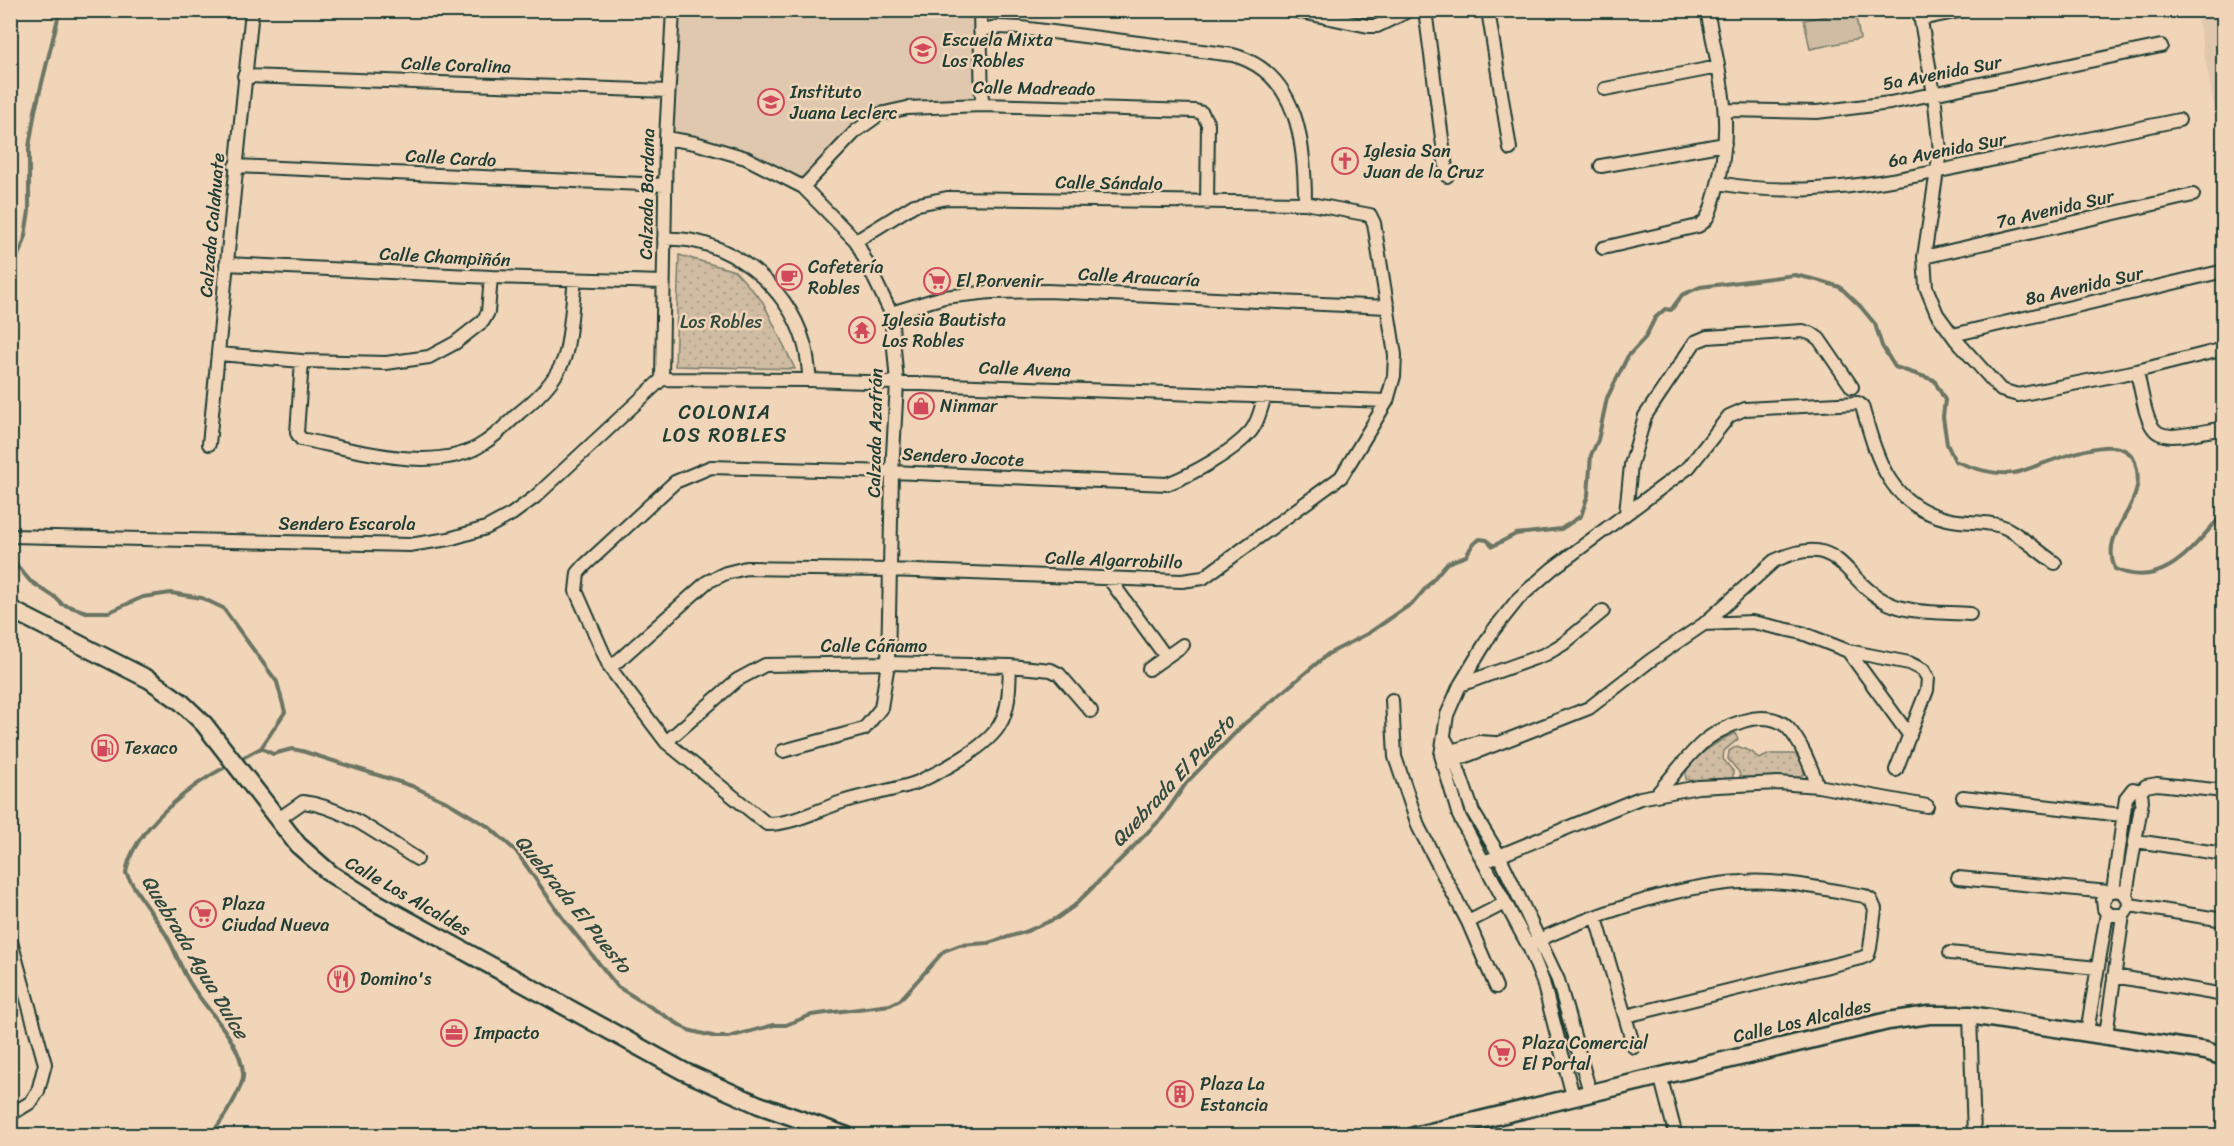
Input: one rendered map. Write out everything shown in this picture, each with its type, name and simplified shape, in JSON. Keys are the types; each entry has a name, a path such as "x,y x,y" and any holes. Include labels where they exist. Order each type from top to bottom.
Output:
{"main road":[{"name":"Calle Los Alcaldes","path":"10,609 150,680 188,709 225,752 276,820 298,845 331,874 419,927 683,1071 759,1105 848,1136"},
{"name":"Calle Los Alcaldes","path":"1414,1136 1888,1021 1929,1015 1970,1015 2087,1032 2206,1051 2223,1058"},
{"name":"Calle Los Alcaldes","path":"2206,1051 2223,1047"}],"street":[{"name":"Calzada Calahuate","path":"209,444 252,10"},
{"name":"Calzada Bardana","path":"662,379 666,138 673,10"},
{"path":"980,10 982,105"},
{"path":"1292,10 1377,26 1410,10"},
{"path":"1425,10 1447,176"},
{"path":"1488,10 1510,149"},
{"path":"1603,248 1706,222 1719,183 1727,110 1707,10"},
{"path":"1964,10 1920,15 1934,94 1940,151 1939,171 1924,257 1926,287 1937,314 2001,390 2018,395 2137,371 2223,350"},
{"path":"980,30 999,27 1021,28 1213,52 1253,60 1267,70 1293,112 1303,154 1305,203"},
{"name":"5a Avenida Sur","path":"1727,110 1817,112 1934,94 2161,46"},
{"path":"1605,89 1718,67"},
{"name":"Calle Coralina","path":"244,76 668,91"},
{"name":"Calle Madreado","path":"803,187 856,131 880,114 907,108 982,105 1195,111 1202,113 1208,124 1207,203"},
{"name":"6a Avenida Sur","path":"1719,183 1750,189 1796,190 1841,187 1939,171 2179,120"},
{"name":"Calzada Azafrán","path":"666,138 695,143 746,158 803,187 856,241 891,313 897,383 892,472 888,663 881,708 864,729 783,752"},
{"path":"1601,166 1725,144"},
{"name":"Calle Cardo","path":"235,166 665,185"},
{"name":"7a Avenida Sur","path":"1924,257 2193,195"},
{"name":"Calle Sándalo","path":"856,241 914,205 947,198 1305,203 1370,215"},
{"name":"Calle Algarrobillo","path":"610,668 707,582 726,573 746,568 890,570 1110,580 1193,581 1223,565 1341,477 1387,401 1394,376 1395,355 1370,215"},
{"path":"664,239 683,238 722,249 767,283 789,310 798,327 804,343 810,380"},
{"name":"Calle Champiñón","path":"226,264 491,277 663,282"},
{"name":"8a Avenida Sur","path":"1953,335 2223,271"},
{"path":"219,354 302,362 386,363 429,357 455,343 483,321 488,312 491,277"},
{"path":"302,362 297,433 301,439 393,458 415,459 460,453 483,444 538,398 554,377 565,354 575,280"},
{"name":"Calle Araucaría","path":"891,313 944,297 991,291 1047,291 1388,307"},
{"path":"1626,513 1630,465 1645,416 1695,342 1707,337 1803,331 1819,339 1852,387"},
{"path":"2137,371 2151,427 2159,435 2172,438 2223,428"},
{"name":"Calle Avena","path":"662,379 810,380 1387,401"},
{"name":"Sendero Escarola","path":"10,536 409,545 448,539 486,528 512,514 535,497 662,379"},
{"name":"Sendero Jocote","path":"610,668 576,591 578,573 675,482 711,467 1167,484 1200,468 1241,441 1251,430 1265,396"},
{"path":"1573,1096 1543,982 1528,945 1459,816 1444,737 1447,715 1460,685 1492,632 1519,598 1552,569 1689,467 1729,416 1736,411 1853,402 1863,406 1884,472 1899,495 1917,509 1947,519 2006,528 2055,563"},
{"path":"1448,758 1482,752 1495,743 1589,708 1651,660 1704,624 1774,561 1786,555 1813,551 1841,560 1875,596 1890,604 1970,614"},
{"path":"1110,580 1166,657"},
{"path":"1460,685 1546,654 1563,645 1603,611"},
{"path":"1704,624 1752,622 1802,633 1848,651 1909,663 1923,670 1928,678 1927,690 1896,770"},
{"path":"1149,669 1183,645"},
{"path":"1848,651 1910,736"},
{"name":"Calle Cáñamo","path":"666,742 737,680 765,665 888,663 1010,666 1051,670 1059,674 1091,711"},
{"path":"610,668 666,742 754,815 767,824 780,824 843,802 917,782 968,754 990,737 1001,724 1009,692 1010,666"},
{"path":"1392,700 1395,757 1419,828 1468,922 1496,987"},
{"path":"1657,794 1700,744 1737,723 1759,718 1775,720 1788,728 1809,764 1818,786"},
{"path":"1448,758 1473,812 1499,855 1558,980 1590,1092"},
{"path":"2107,913 2114,917 2120,899 2136,841 2141,791 2146,786 2157,784 2223,791"},
{"path":"1484,862 1657,794 1727,785 1818,786 1926,806"},
{"path":"2106,1035 2115,976 2122,815 2129,792 2133,789 2141,791"},
{"path":"1963,797 2122,815"},
{"path":"276,820 303,802 320,804 335,809 417,859"},
{"path":"2136,841 2223,854"},
{"path":"1958,878 2120,899 2223,920"},
{"path":"1528,945 1631,904 1706,885 1743,881 1800,885 1864,896 1871,900 1875,909 1868,955 1626,1016"},
{"path":"2087,1032 2107,913 2103,904 2120,899"},
{"path":"1468,922 1505,903"},
{"path":"1596,918 1634,1047"},
{"path":"10,938 43,1049 45,1064 38,1091 31,1102 10,1116"},
{"path":"1950,953 2097,968"},
{"path":"2115,976 2223,995"},
{"path":"1970,1015 1974,1136"},
{"path":"1660,1075 1676,1136"}],"shaded area":[{"name":"Instituto Juana Leclerc","path":"670,11 980,11 982,105 880,114 799,189 771,174 723,155 666,138"},
{"path":"2196,11 2223,11 2223,152"}],"green space":[{"path":"1855,11 1860,39 1810,49 1804,20"},
{"name":"Los Robles","path":"679,255 735,271 763,302 795,369 675,366"},
{"path":"1735,733 1738,739 1724,751 1723,759 1733,771 1733,778 1694,781 1686,779 1686,773 1696,759 1712,746"},
{"path":"1737,746 1752,752 1759,759 1770,754 1795,754 1805,767 1804,774 1798,778 1740,777 1739,772 1728,759 1729,751"}],"waterway":[{"name":"Quebrada Agua Dulce","path":"10,273 24,242 29,211 29,147 35,111 60,10"},
{"name":"Quebrada El Puesto","path":"261,748 273,754 292,749 302,751 412,786 449,803 489,827 516,851 564,920 618,987 688,1030 716,1037 729,1037 774,1025 786,1025 811,1015 890,1005 900,1000 944,951 960,945 988,943 1025,932 1057,918 1074,906 1162,818 1187,782 1243,725 1328,654 1369,633 1414,602 1447,563 1466,556 1473,544 1480,539 1487,540 1493,546 1516,534 1561,529 1581,516 1588,495 1591,455 1598,440 1607,398 1628,356 1645,338 1655,318 1665,309 1671,310 1682,295 1700,287 1795,275 1840,287 1875,324 1882,346 1895,367 1934,380 1945,400 1943,417 1947,444 1955,461 1962,464 1991,472 2013,473 2097,448 2114,447 2127,451 2135,462 2138,478 2131,505 2113,541 2112,554 2115,569 2133,574 2149,574 2164,569 2190,551 2224,513"},
{"name":"Quebrada Agua Dulce","path":"10,557 30,581 62,604 86,612 109,612 143,597 171,593 202,598 223,608 277,682 285,712 261,748 237,761"},
{"name":"Quebrada Agua Dulce","path":"209,1136 225,1115 240,1087 243,1079 241,1061 229,1037 190,983 168,938 126,873 131,856 140,840 166,809 199,783 231,764"}],"place":[{"name":"Escuela Mixta Los Robles","path":"923,50"},
{"name":"Instituto Juana Leclerc","path":"771,102"},
{"name":"Iglesia San Juan de la Cruz","path":"1345,161"},
{"name":"Cafetería Robles","path":"789,277"},
{"name":"El Porvenir","path":"937,281"},
{"name":"Iglesia Bautista Los Robles","path":"862,330"},
{"name":"Ninmar","path":"921,406"},
{"name":"Texaco","path":"105,748"},
{"name":"Plaza Ciudad Nueva","path":"203,914"},
{"name":"Domino's","path":"341,979"},
{"name":"Impacto","path":"454,1033"},
{"name":"Plaza Comercial El Portal","path":"1502,1053"},
{"name":"Plaza La Estancia","path":"1180,1094"}],"district":[{"name":"COLONIA LOS ROBLES","path":"725,424"}]}
